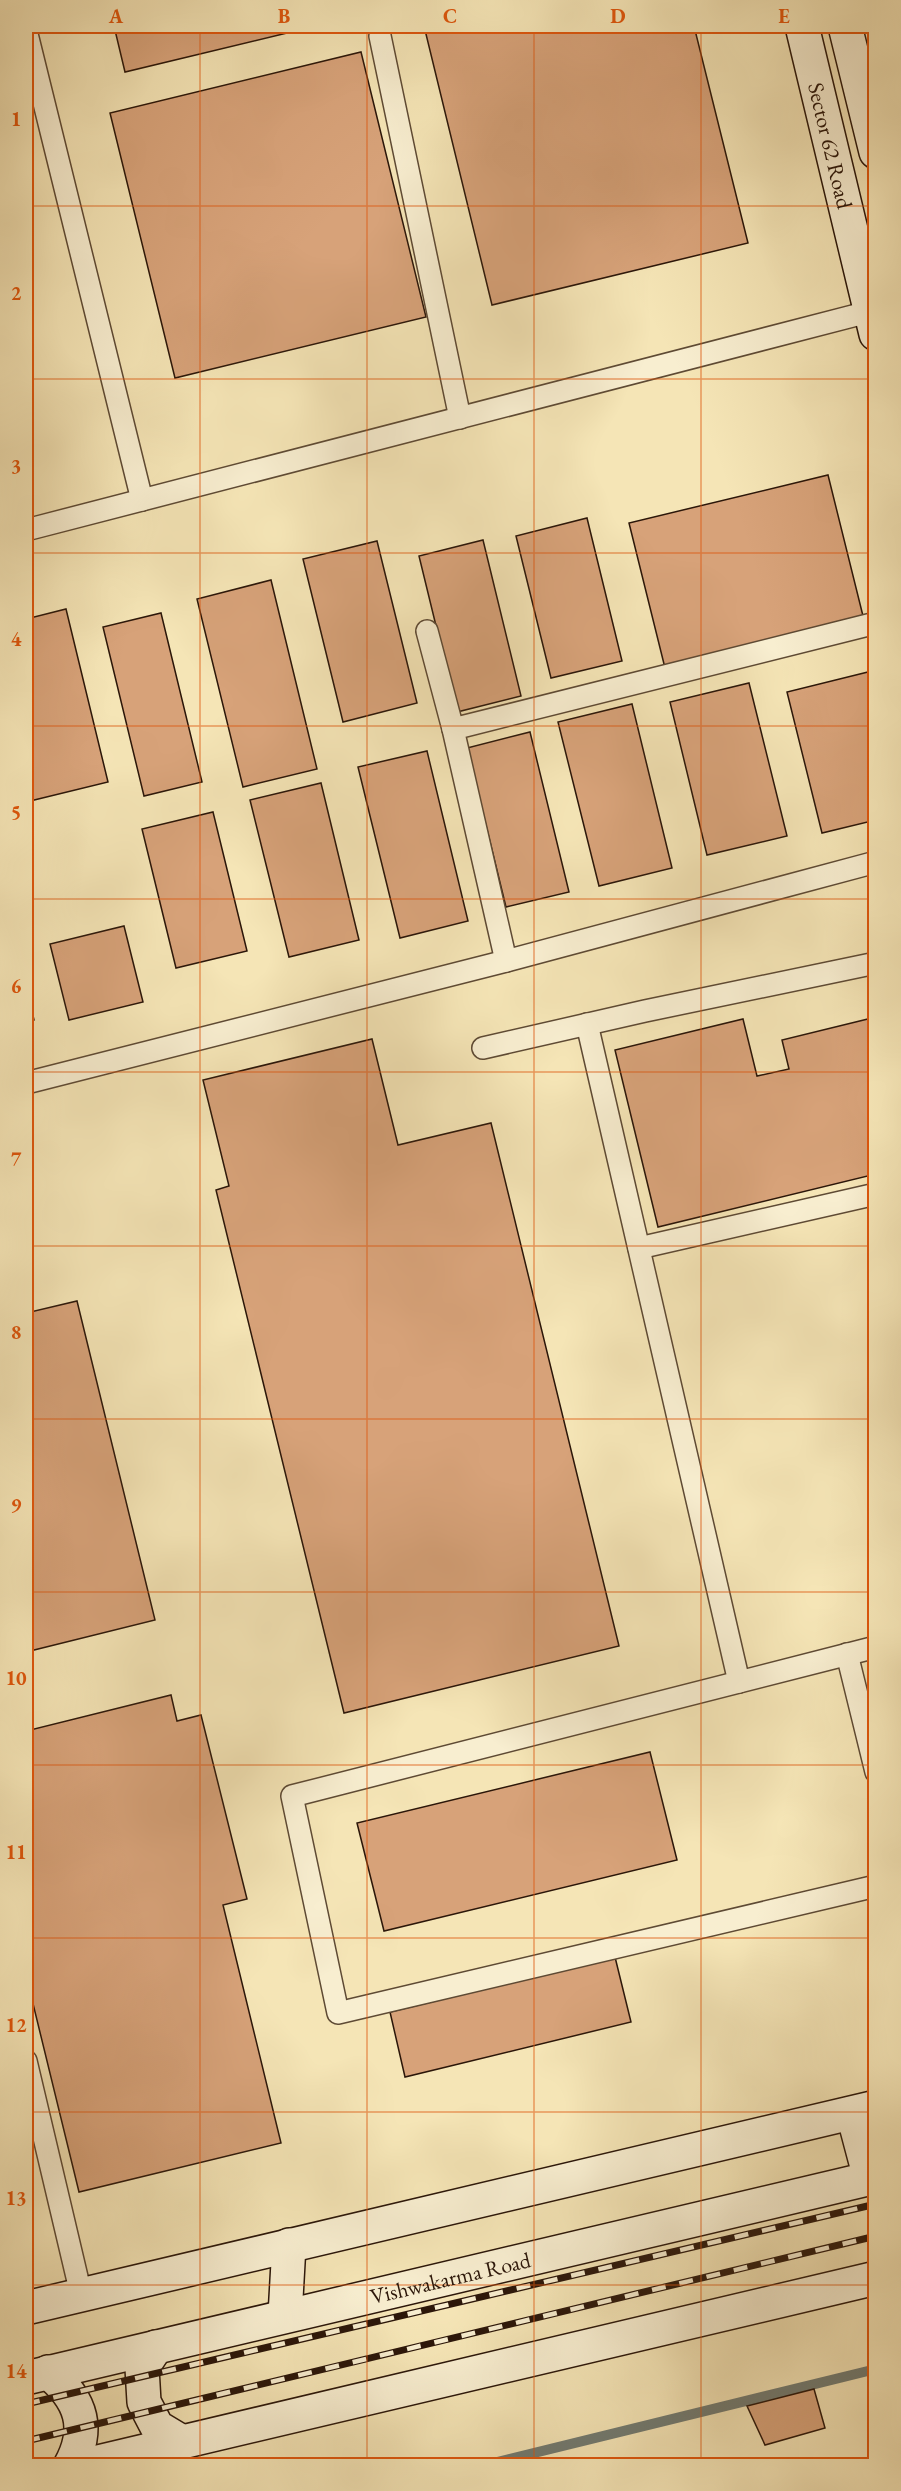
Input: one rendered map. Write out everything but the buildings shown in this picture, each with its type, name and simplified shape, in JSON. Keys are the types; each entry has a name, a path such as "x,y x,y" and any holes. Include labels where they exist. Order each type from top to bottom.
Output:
{"main road":[{"name":"Sector 62 Road","path":"802,26 874,319"},
{"name":"Sector 62 Road","path":"845,26 876,152"},
{"path":"26,2308 864,2111 873,2177"},
{"name":"Vishwakarma Road","path":"37,2375 873,2177"},
{"path":"285,2316 289,2245"},
{"path":"81,2466 876,2278"},
{"path":"156,2347 142,2368 144,2402 157,2427 182,2442"},
{"path":"37,2375 60,2382 78,2412 82,2431 81,2446 70,2466"}],"lane":[{"path":"26,30 142,500"},
{"path":"380,36 460,418"},
{"path":"26,530 460,418 874,319"},
{"path":"453,729 876,623"},
{"path":"427,631 453,729 506,961"},
{"path":"26,1083 506,961 876,862"},
{"path":"483,1048 876,963"},
{"path":"587,1024 739,1682"},
{"path":"639,1248 876,1194"},
{"path":"876,1647 292,1796 338,2013 876,1886"},
{"path":"847,1654 876,1773"},
{"path":"26,2061 81,2294"}],"waterway":[{"path":"481,2466 876,2369"}],"railway":[{"path":"26,2404 876,2204"},
{"path":"26,2441 876,2236"}]}
